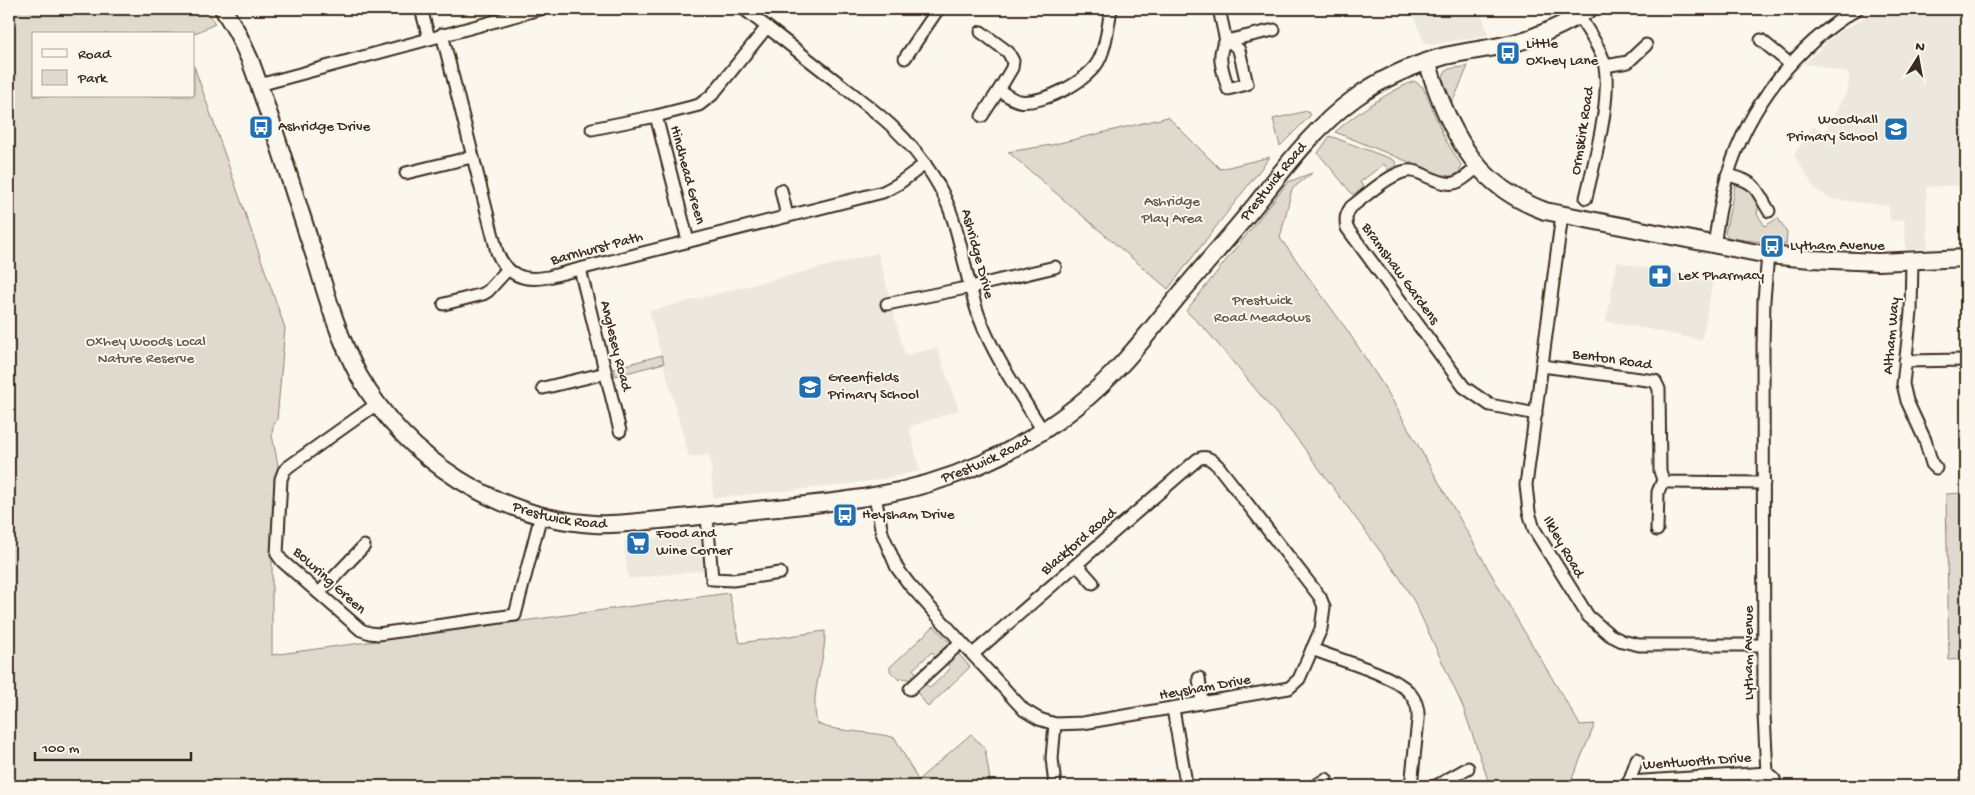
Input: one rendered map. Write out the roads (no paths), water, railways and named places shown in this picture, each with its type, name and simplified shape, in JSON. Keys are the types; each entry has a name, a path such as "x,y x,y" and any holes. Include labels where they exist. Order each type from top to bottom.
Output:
{"main road":[{"name":"Prestwick Road","path":"223,9 245,49 259,85 338,328 359,376 378,403 406,437 443,469 482,493 501,502 566,521 618,524 707,516 875,496 935,482 1003,454 1043,431 1089,396 1134,352 1285,168 1322,127 1357,96 1389,77 1428,62 1448,55 1496,48 1532,38 1586,11"},
{"path":"1428,62 1430,74 1451,124 1463,146 1478,167 1492,181 1529,205 1562,215 1768,255 1844,261 1966,258"}],"street":[{"path":"421,9 429,38"},
{"path":"259,85 540,9"},
{"name":"Ashridge Drive","path":"744,9 890,123 913,146 951,209 979,318 993,348 1043,431"},
{"path":"905,58 935,12 922,9"},
{"path":"999,90 1020,101 1035,100 1079,82 1100,58 1111,9"},
{"path":"1219,9 1226,41 1274,30"},
{"path":"1714,245 1727,175 1736,150 1754,113 1769,89 1790,64 1829,28 1857,9"},
{"name":"Ormskirk Road","path":"1586,11 1594,42 1605,66 1606,99 1586,198"},
{"name":"Hindhead Green","path":"688,240 656,116 699,105 712,95 767,27"},
{"path":"981,32 1008,52 1013,61 1012,68 982,116"},
{"path":"442,34 497,252 508,269 483,294 444,304"},
{"path":"1761,40 1790,64"},
{"path":"1605,66 1628,62 1646,45"},
{"path":"592,129 656,116"},
{"path":"406,173 472,157"},
{"name":"Barnhurst Path","path":"508,269 520,277 536,279 788,216 883,192 898,184 925,164"},
{"name":"Bramshaw Gardens","path":"1478,167 1455,184 1447,184 1416,172 1409,171 1396,174 1351,207 1345,221 1347,228 1464,387 1490,406 1536,414"},
{"path":"1727,175 1749,180 1769,211"},
{"path":"781,190 788,216"},
{"name":"Ilkley Road","path":"1562,215 1526,485 1530,521 1544,547 1588,616 1622,641 1639,645 1764,646"},
{"name":"Lytham Avenue","path":"1768,255 1764,300 1764,714 1771,776"},
{"name":"Altham Way","path":"1912,260 1911,312 1903,384 1912,412 1925,440 1932,464 1936,468"},
{"path":"887,304 971,287 1054,267"},
{"name":"Anglesey Road","path":"580,268 620,431"},
{"path":"1905,361 1966,360"},
{"name":"Benton Road","path":"1542,366 1655,381 1659,389 1660,470 1663,480"},
{"path":"543,388 606,373"},
{"name":"Bowring Green","path":"378,403 288,467 282,475 277,554 282,561 361,630 378,634 515,615 518,610 541,515"},
{"name":"Heysham Drive","path":"875,496 882,533 897,568 961,642 1024,710 1039,719 1055,724 1082,723 1289,688 1299,679 1323,622 1324,607 1320,597 1218,466 1206,457"},
{"name":"Blackford Road","path":"973,654 1198,459 1206,457"},
{"path":"1657,530 1658,492 1663,480 1672,483 1764,483"},
{"path":"707,516 712,580 733,580 780,573"},
{"path":"319,593 364,546"},
{"path":"1076,565 1093,583"},
{"path":"910,689 961,642"},
{"path":"1312,649 1391,681 1408,691 1415,700 1419,710 1411,786"},
{"path":"1199,678 1202,703"},
{"path":"1173,709 1185,777"},
{"path":"1055,724 1052,758 1055,786"},
{"name":"Wentworth Drive","path":"1638,759 1628,784 1771,776"},
{"path":"1436,786 1468,768"},
{"path":"1315,786 1326,779"}],"place":[{"name":"Little Oxhey Lane","path":"1508,53"},
{"name":"Ashridge Drive","path":"261,127"},
{"name":"Woodhall Primary School","path":"1896,129"},
{"name":"Lytham Avenue","path":"1772,246"},
{"name":"Lex Pharmacy","path":"1660,276"},
{"name":"Greenfields Primary School","path":"810,387"},
{"name":"Heysham Drive","path":"845,515"},
{"name":"Food and Wine Corner","path":"638,543"}],"park label":[{"name":"Ashridge Play Area","path":"1172,210"},
{"name":"Prestwick Road Meadows","path":"1262,310"},
{"name":"Oxhey Woods Local Nature Reserve","path":"146,350"}]}
